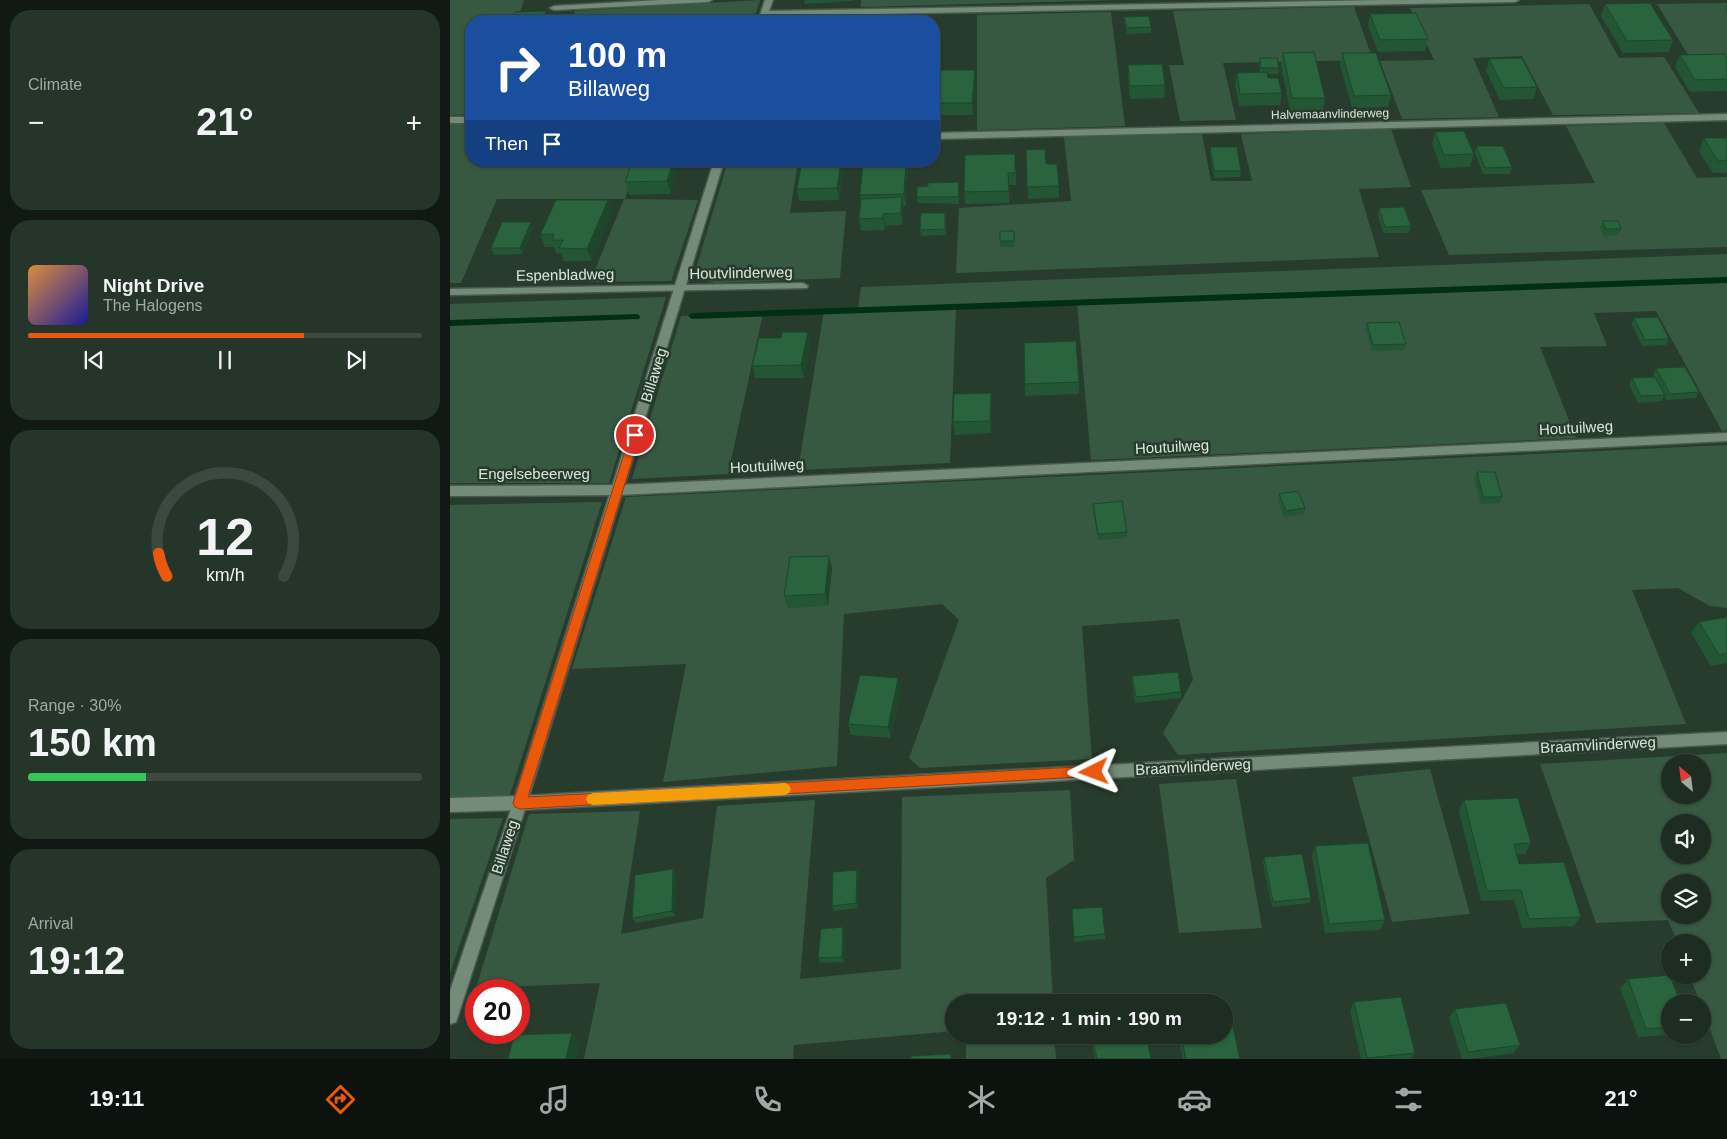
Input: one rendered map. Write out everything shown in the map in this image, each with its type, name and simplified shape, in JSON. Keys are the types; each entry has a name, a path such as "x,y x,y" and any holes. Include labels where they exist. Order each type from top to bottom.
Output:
{"street":[{"path":"554,8 708,0"},
{"path":"765,15 770,0"},
{"path":"889,15 1515,0"},
{"name":"Halvemaanvlinderweg","path":"940,136 1727,117"},
{"path":"450,120 465,120"},
{"name":"Billaweg","path":"450,1016 520,803 717,167"},
{"name":"Houtvlinderweg","path":"680,289 803,286"},
{"name":"Espenbladweg","path":"450,292 680,289"},
{"name":"Houtuilweg","path":"618,490 1727,437"},
{"name":"Engelsebeerweg","path":"450,491 618,490"},
{"name":"Braamvlinderweg","path":"450,804 520,803 1727,738"}],"green space":[{"path":"450,0 524,0 519,15 465,15 465,114 450,115"},
{"path":"760,0 755,15 574,15 575,11"},
{"path":"861,0 1116,0 861,7"},
{"path":"1727,3 1727,60 1723,54 1688,55 1657,4"},
{"path":"1589,4 1619,58 1664,57 1699,113 1553,115 1522,56 1473,58 1499,117 1402,119 1380,61 1434,60 1410,8"},
{"path":"1354,7 1373,60 1223,63 1236,120 1180,121 1169,65 1184,65 1173,11"},
{"path":"1111,12 1125,126 977,130 977,15"},
{"path":"1664,123 1697,178 1727,177 1727,247 1449,255 1421,190 1595,183 1566,126"},
{"path":"450,124 465,124 465,167 635,167 625,199 698,200 671,281 590,282 624,199 497,199 461,283 450,283"},
{"path":"1391,129 1411,187 1359,189 1379,257 956,273 959,208 1071,201 1064,137 1202,134 1211,181 1252,181 1241,134"},
{"path":"726,167 797,167 790,213 846,211 840,278 715,283 702,279 695,272"},
{"path":"1727,254 1727,430 1722,431 1656,311 1594,313 1607,346 1540,347 1576,438 1091,460 1077,303 956,307 950,463 798,470 824,311 858,310 861,287"},
{"path":"666,297 609,483 450,483 450,304"},
{"path":"763,313 728,474 632,479 681,316"},
{"path":"1727,445 1727,608 1710,606 1678,588 1632,590 1686,724 1178,755 1163,733 1193,680 1179,619 1082,626 1092,759 920,768 909,758 959,620 942,604 844,614 837,766 663,782 686,664 572,669 626,497"},
{"path":"602,502 509,798 450,799 450,505"},
{"path":"1727,753 1727,1059 1721,1059 1711,1032 1711,994 1697,994 1693,984 1711,984 1711,934 1674,934 1670,924 1711,924 1711,874 1661,874 1661,920 1596,923 1540,764 1661,757 1661,804 1711,804 1710,754"},
{"path":"1430,769 1470,914 1392,922 1352,777"},
{"path":"1236,779 1262,928 1179,933 1159,784"},
{"path":"1070,790 1074,860 1046,878 1053,994 945,994 945,1032 794,1045 793,1059 584,1059 600,983 530,986 530,979 479,979 529,814 640,811 621,934 703,918 717,806 815,800 800,979 901,969 902,797"},
{"path":"503,818 450,973 450,819"},
{"path":"966,1044 1055,1044 1056,1059 966,1059"}],"building":[{"path":"1650,3 1673,40 1627,41 1605,4"},
{"path":"546,11 544,15 513,15 515,12"},
{"path":"1416,13 1428,39 1380,40 1370,14"},
{"path":"1149,16 1151,27 1127,28 1124,17"},
{"path":"1314,52 1325,98 1292,98 1283,53"},
{"path":"1342,53 1376,53 1391,95 1354,96"},
{"path":"1725,54 1727,58 1727,79 1695,80 1680,55"},
{"path":"1260,58 1277,58 1279,68 1261,68"},
{"path":"1522,58 1537,87 1504,88 1489,59"},
{"path":"1162,64 1165,85 1130,86 1128,65"},
{"path":"940,70 975,70 972,103 940,103"},
{"path":"1267,72 1268,78 1278,78 1282,93 1240,94 1237,73"},
{"path":"1464,131 1474,154 1444,155 1435,132"},
{"path":"1704,138 1727,138 1727,160 1718,161"},
{"path":"1476,146 1503,146 1512,167 1485,168"},
{"path":"1210,147 1237,147 1241,171 1214,171"},
{"path":"1045,149 1046,164 1057,164 1059,186 1027,187 1026,150"},
{"path":"1015,154 1015,173 1008,173 1009,191 964,192 965,155"},
{"path":"630,167 671,167 667,181 625,182"},
{"path":"801,167 840,167 837,188 797,189"},
{"path":"862,167 906,167 904,194 860,195"},
{"path":"959,182 958,197 917,197 917,187 928,186 928,183"},
{"path":"902,197 901,213 883,214 883,218 859,219 861,199"},
{"path":"556,200 608,200 587,249 559,248 563,240 552,240 554,234 540,235"},
{"path":"1404,207 1411,226 1385,227 1379,208"},
{"path":"921,213 945,213 945,229 920,230"},
{"path":"1603,221 1618,221 1621,229 1606,229"},
{"path":"502,222 531,222 520,248 491,248"},
{"path":"1000,231 1014,231 1014,241 1000,241"},
{"path":"1658,317 1669,339 1645,340 1634,318"},
{"path":"1399,322 1406,344 1373,345 1367,323"},
{"path":"782,332 808,332 801,365 752,366 759,338 781,338"},
{"path":"1076,341 1079,382 1025,384 1024,343"},
{"path":"1685,367 1699,392 1670,394 1656,368"},
{"path":"1655,377 1665,395 1641,396 1632,378"},
{"path":"991,393 990,421 953,422 954,394"},
{"path":"1477,472 1495,472 1502,497 1483,497"},
{"path":"1298,491 1305,508 1286,511 1279,494"},
{"path":"1122,501 1127,532 1098,534 1093,504"},
{"path":"829,556 825,594 784,596 790,557"},
{"path":"1727,617 1727,653 1719,655 1699,622"},
{"path":"1178,672 1181,692 1136,697 1132,676"},
{"path":"860,675 898,678 888,727 848,724"},
{"path":"1518,798 1531,843 1514,844 1519,864 1564,862 1581,917 1529,919 1521,890 1487,891 1464,800"},
{"path":"1368,843 1385,920 1329,924 1315,846"},
{"path":"1302,854 1311,898 1273,902 1264,857"},
{"path":"673,869 672,911 632,918 635,875"},
{"path":"857,870 856,903 832,906 833,872"},
{"path":"1102,907 1105,934 1074,937 1072,909"},
{"path":"843,927 842,957 818,958 821,929"},
{"path":"1661,976 1661,984 1673,984 1677,994 1661,994 1661,1028 1646,1029 1628,979"},
{"path":"1401,997 1415,1053 1367,1058 1354,1002"},
{"path":"1506,1003 1520,1045 1468,1052 1455,1009"},
{"path":"1233,1027 1240,1059 1186,1059 1183,1044 1233,1044"},
{"path":"572,1033 566,1059 508,1059 512,1044 530,1044 530,1034"},
{"path":"1094,1044 1148,1044 1151,1059 1097,1059"},
{"path":"951,1054 951,1059 911,1059 911,1056"}],"waterway":[{"path":"692,316 1727,280"},
{"path":"450,323 636,317"}],"slow traffic":[{"path":"593,799 785,789"}],"route":[{"path":"635,435 520,803 1094,772"}]}
